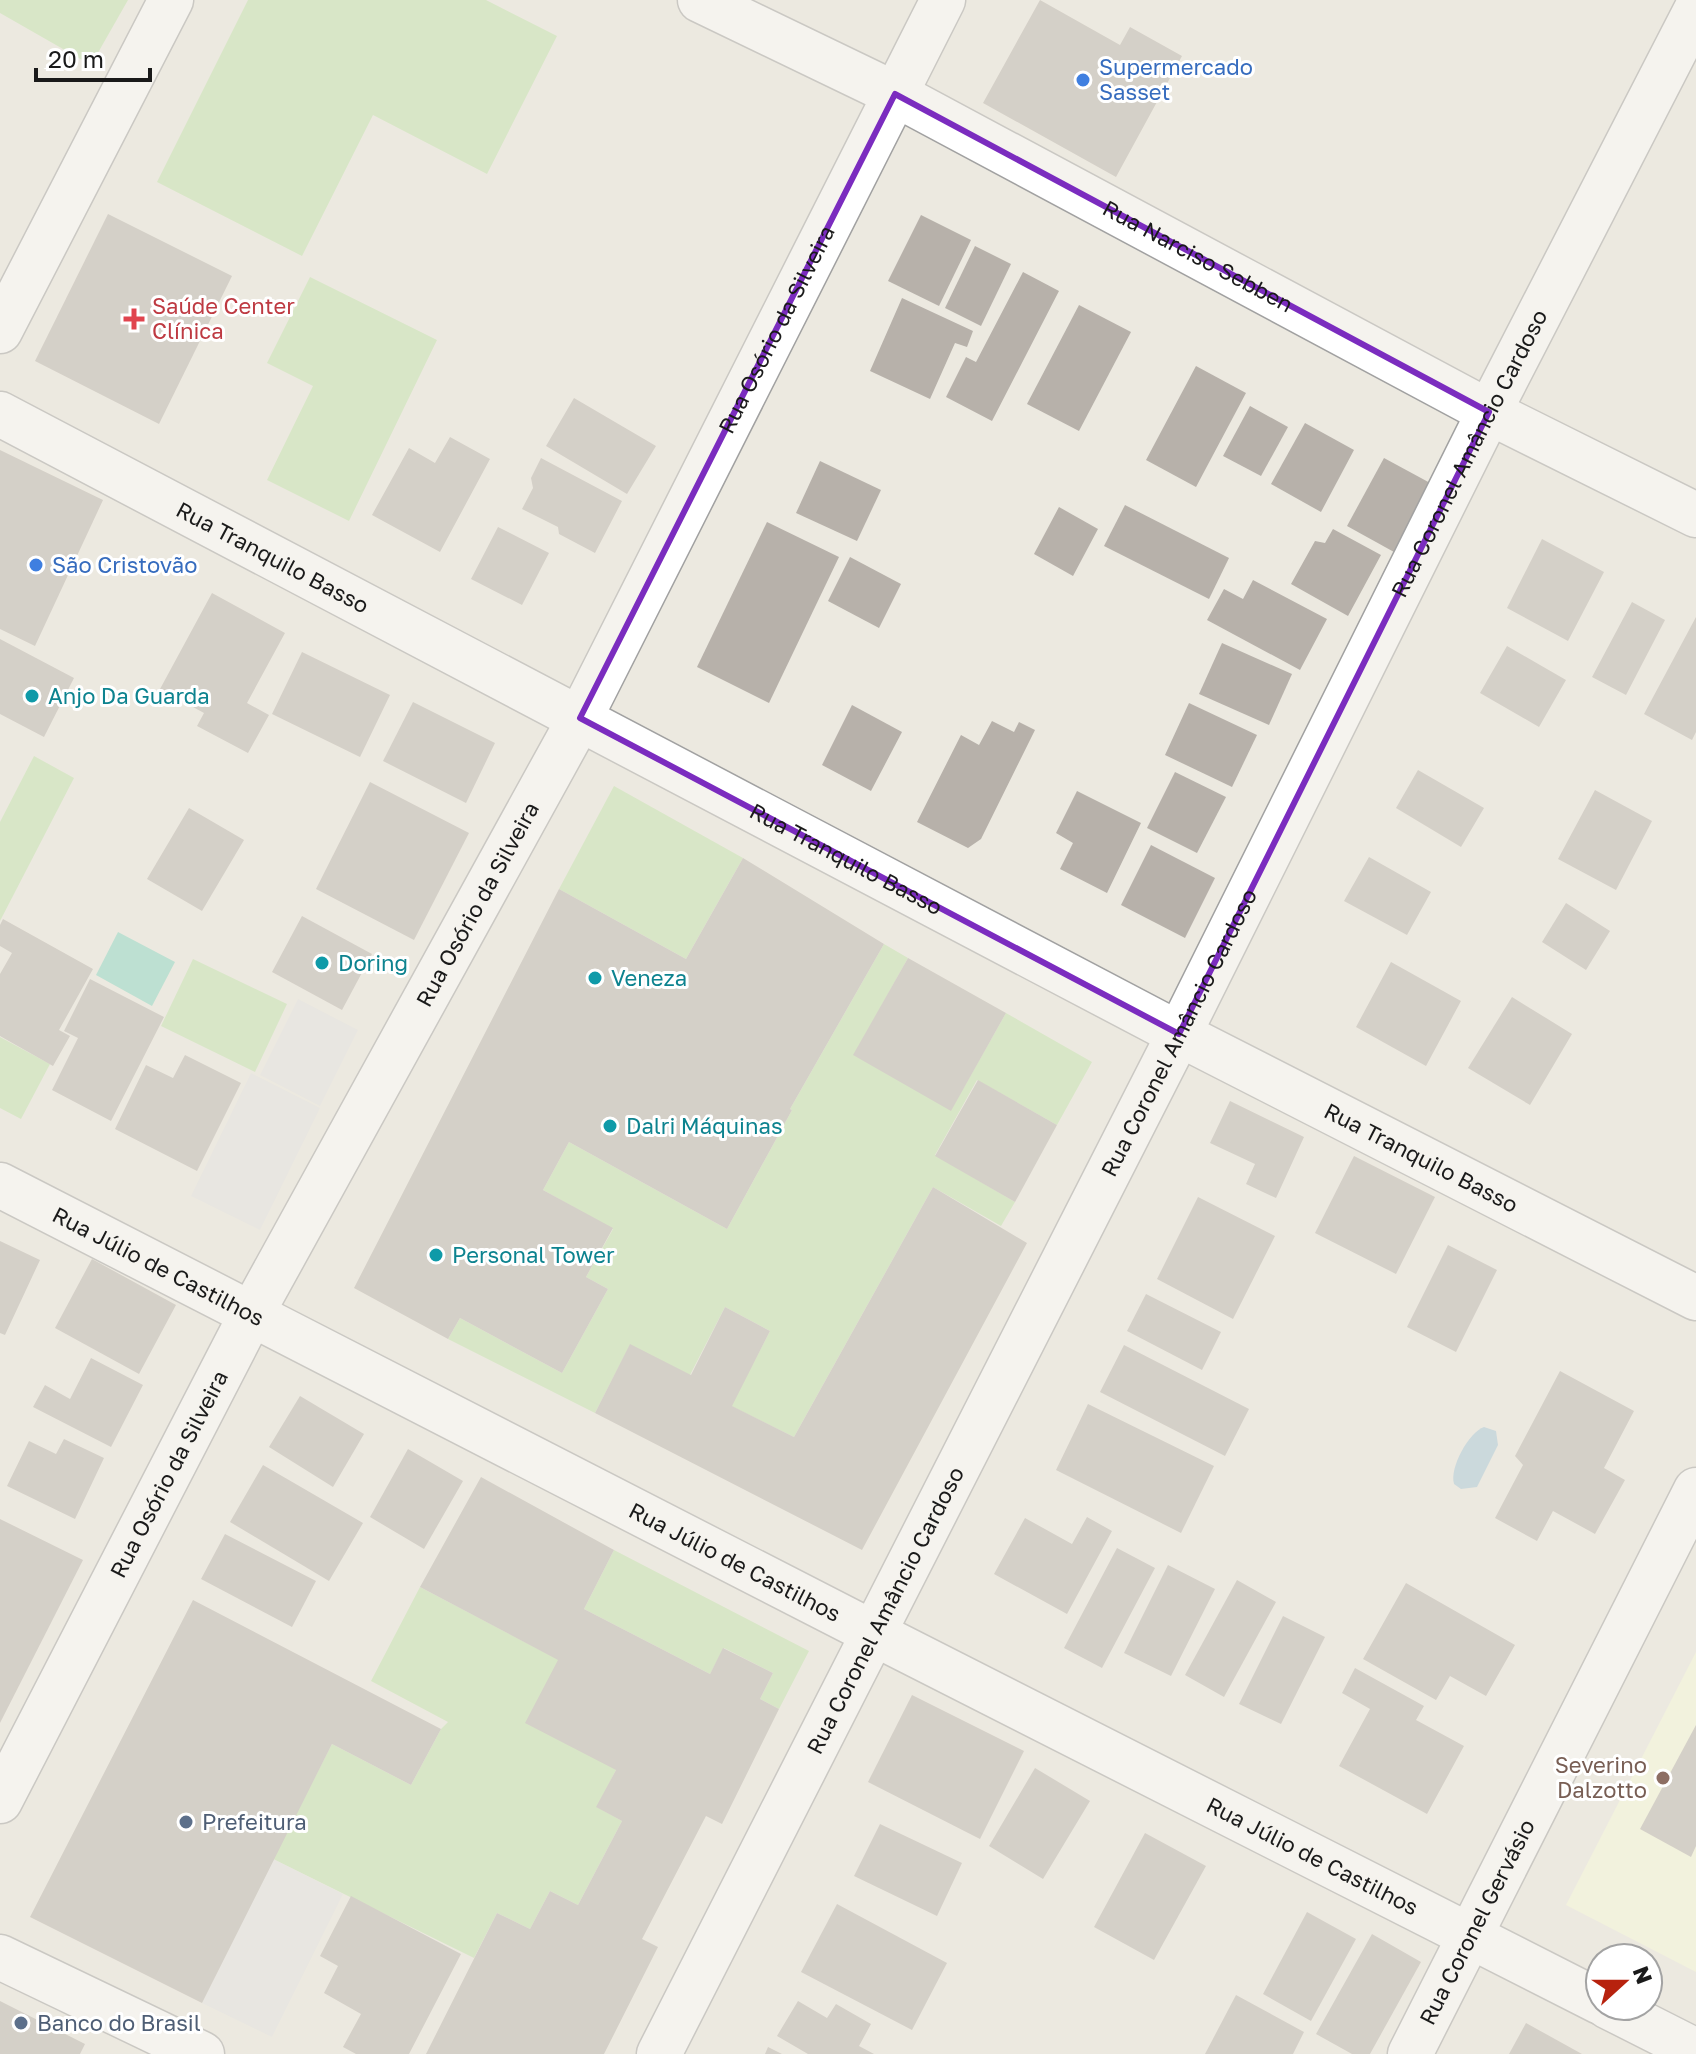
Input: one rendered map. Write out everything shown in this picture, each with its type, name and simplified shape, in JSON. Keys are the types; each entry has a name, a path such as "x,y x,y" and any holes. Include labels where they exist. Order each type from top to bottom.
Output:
{"street":[{"path":"0,331 171,0"},
{"name":"Rua Narciso Sebben","path":"700,0 895,94 1489,412 1696,515"},
{"name":"Rua Osório da Silveira","path":"0,1801 252,1313 580,718 943,0"},
{"name":"Rua Coronel Amâncio Cardoso","path":"659,2054 1179,1034 1489,412 1696,10"},
{"name":"Rua Tranquilo Basso","path":"0,414 1179,1034 1696,1298"},
{"name":"Rua Júlio de Castilhos","path":"0,1185 1584,1994"},
{"name":"Rua Coronel Gervásio","path":"1410,2054 1696,1490"},
{"path":"0,1957 202,2054"},
{"path":"1639,2022 1696,2051"}],"highlighted area":[{"path":"895,94 1489,412 1179,1034 580,718"}],"shaded area":[{"path":"298,999 358,1030 320,1106 260,1075"},
{"path":"251,1073 320,1108 260,1230 191,1196"},
{"name":"Severino Dalzotto","path":"1696,1652 1696,1972 1664,1956 1664,1942 1638,1942 1566,1905"},
{"path":"273,1859 343,1894 272,2037 202,2003"}],"green space":[{"path":"0,0 128,0 91,65 0,13"},
{"path":"248,0 486,0 557,36 487,174 373,115 302,256 157,182"},
{"path":"310,277 437,340 349,521 267,480 313,386 267,363"},
{"path":"34,756 74,778 0,921 0,822"},
{"path":"614,786 743,858 686,959 559,889"},
{"path":"118,932 175,962 152,1006 96,975"},
{"path":"884,944 908,958 854,1055 951,1110 1006,1013 1092,1062 1057,1125 977,1080 935,1155 1015,1202 1001,1226 933,1187 794,1437 731,1406 770,1331 725,1307 690,1375 630,1345 595,1413 448,1339 460,1318 562,1373 608,1289 586,1277 613,1229 543,1190 569,1142 727,1229 790,1109"},
{"path":"193,959 287,1004 255,1072 161,1026"},
{"path":"0,1037 50,1064 21,1119 0,1108"},
{"path":"614,1550 809,1651 779,1709 760,1699 773,1673 724,1648 710,1674 584,1609"},
{"path":"420,1587 559,1660 616,1770 597,1807 622,1821 578,1905 550,1891 530,1929 497,1913 474,1958 273,1859 332,1744 411,1785 441,1729 448,1722 371,1681"}],"water":[{"path":"1484,1427 1496,1431 1498,1445 1477,1487 1461,1489 1454,1484 1453,1477 1457,1460 1472,1436"}],"building":[{"name":"Supermercado Sasset","path":"1040,0 1120,45 1130,27 1182,56 1116,177 983,103"},
{"name":"Saúde Center Clínica","path":"108,214 232,276 159,424 35,361"},
{"path":"921,215 971,240 939,306 888,281"},
{"path":"975,246 1011,264 981,326 945,308"},
{"path":"1023,272 1059,291 992,421 946,397 966,357 976,362"},
{"path":"902,298 973,331 967,347 955,343 930,399 870,371"},
{"path":"1079,305 1131,332 1079,431 1027,404"},
{"path":"1196,366 1246,393 1196,487 1146,460"},
{"path":"574,398 656,446 627,494 546,446"},
{"path":"1250,406 1288,427 1261,476 1223,456"},
{"path":"1305,423 1354,450 1321,512 1271,484"},
{"path":"450,437 490,459 440,552 372,515 409,448 435,463"},
{"name":"São Cristovão","path":"0,450 103,500 35,646 0,629"},
{"path":"541,458 622,501 595,553 559,534 558,527 522,509 533,488 531,478"},
{"path":"1384,458 1432,484 1394,552 1347,526"},
{"path":"820,461 881,490 857,541 796,513"},
{"path":"1125,505 1229,558 1209,599 1104,546"},
{"path":"1059,507 1098,529 1073,576 1034,554"},
{"path":"767,522 839,557 769,703 697,667"},
{"path":"498,527 549,553 522,605 471,579"},
{"path":"1333,529 1381,555 1348,616 1291,584 1315,541 1325,543"},
{"path":"1542,539 1604,572 1568,641 1507,608"},
{"path":"850,557 901,584 879,628 828,601"},
{"path":"1253,580 1327,619 1300,670 1207,620 1224,589 1243,599"},
{"path":"212,593 285,633 247,703 269,715 248,753 197,726 204,713 160,689"},
{"path":"1632,602 1665,620 1626,695 1592,677"},
{"path":"1696,617 1696,732 1692,740 1644,714"},
{"name":"Anjo Da Guarda","path":"0,639 74,678 44,737 0,714"},
{"path":"1222,643 1292,674 1269,725 1199,694"},
{"path":"1507,646 1566,680 1539,727 1480,693"},
{"path":"302,652 390,695 360,757 272,714"},
{"path":"413,702 495,743 466,803 383,761"},
{"path":"1189,703 1257,735 1232,787 1165,755"},
{"path":"852,705 902,732 871,791 822,765"},
{"path":"992,721 1014,732 1019,722 1035,730 981,839 968,848 917,822 961,735 979,745"},
{"path":"1418,770 1484,808 1461,847 1396,808"},
{"path":"1175,772 1226,797 1197,853 1147,828"},
{"path":"370,782 469,833 414,940 316,889"},
{"path":"1595,790 1652,821 1616,890 1558,859"},
{"path":"1077,791 1141,823 1107,893 1060,869 1073,843 1056,833"},
{"path":"189,808 244,840 202,911 147,879"},
{"path":"1151,845 1215,878 1185,938 1121,905"},
{"path":"1369,857 1431,892 1407,935 1344,901"},
{"path":"743,858 884,944 790,1109 727,1229 569,1142 543,1190 613,1228 586,1277 608,1289 562,1373 460,1318 448,1339 354,1288 559,889 686,959"},
{"path":"1566,903 1610,931 1586,970 1542,942"},
{"name":"Doring","path":"302,916 372,954 342,1010 272,972"},
{"path":"3,919 93,969 59,1030 70,1036 53,1066 0,1036 0,974 12,953 0,946"},
{"path":"908,958 1006,1013 951,1111 853,1055"},
{"path":"1391,962 1461,1001 1426,1066 1356,1027"},
{"path":"90,979 164,1017 111,1121 52,1090 78,1038 64,1031"},
{"path":"1512,997 1572,1034 1530,1105 1468,1068"},
{"path":"185,1055 241,1083 197,1171 115,1129 146,1065 173,1078"},
{"path":"978,1080 1057,1125 1015,1202 935,1156"},
{"path":"1230,1101 1304,1137 1276,1198 1246,1184 1255,1164 1210,1143"},
{"path":"1354,1156 1435,1197 1396,1274 1315,1233"},
{"path":"933,1187 1027,1243 862,1550 595,1413 630,1344 691,1375 725,1307 770,1331 732,1406 794,1437"},
{"path":"1198,1197 1275,1236 1233,1319 1157,1279"},
{"path":"0,1241 40,1260 5,1335 0,1333"},
{"path":"1448,1245 1497,1270 1456,1352 1407,1327"},
{"path":"92,1259 176,1305 139,1374 55,1328"},
{"path":"1146,1294 1221,1332 1202,1370 1127,1331"},
{"path":"1124,1345 1249,1409 1225,1456 1100,1392"},
{"path":"91,1358 143,1385 111,1447 33,1407 45,1385 70,1399"},
{"path":"1560,1371 1634,1411 1604,1468 1625,1480 1595,1534 1553,1511 1537,1541 1495,1518 1523,1465 1515,1456"},
{"path":"300,1396 364,1434 333,1487 269,1447"},
{"path":"1088,1404 1214,1466 1181,1533 1056,1470"},
{"path":"64,1439 104,1458 75,1519 7,1486 29,1441 56,1454"},
{"path":"408,1449 463,1481 424,1549 370,1517"},
{"path":"263,1465 363,1523 329,1581 230,1522"},
{"path":"481,1477 614,1550 584,1609 710,1674 723,1648 773,1673 760,1699 779,1709 722,1824 706,1816 642,1939 658,1947 604,2054 426,2054 497,1913 530,1929 550,1891 578,1905 622,1821 596,1807 616,1770 525,1723 558,1660 420,1587"},
{"path":"1087,1517 1112,1531 1067,1614 994,1574 1025,1518 1072,1544"},
{"path":"0,1519 83,1560 0,1723"},
{"path":"225,1534 316,1581 292,1627 201,1579"},
{"path":"1117,1548 1155,1568 1102,1668 1064,1648"},
{"path":"1168,1565 1215,1589 1171,1676 1124,1653"},
{"path":"1237,1580 1276,1602 1224,1697 1185,1675"},
{"path":"1406,1583 1515,1645 1486,1696 1450,1676 1436,1700 1363,1659"},
{"name":"Prefeitura","path":"193,1600 441,1729 411,1785 332,1744 202,2003 30,1917"},
{"path":"1283,1616 1325,1637 1281,1724 1239,1704"},
{"path":"1355,1668 1424,1706 1416,1720 1464,1746 1427,1814 1339,1766 1370,1709 1342,1693"},
{"path":"912,1695 1024,1751 980,1839 868,1782"},
{"path":"1696,1725 1696,1846 1691,1857 1640,1829"},
{"path":"1035,1768 1090,1801 1043,1879 989,1846"},
{"path":"880,1824 962,1863 937,1916 854,1876"},
{"path":"1145,1833 1206,1866 1154,1960 1094,1927"},
{"path":"351,1896 461,1954 409,2054 356,2054 343,2047 361,2014 324,1993 338,1966 320,1956"},
{"path":"837,1904 947,1963 912,2030 801,1972"},
{"path":"1307,1912 1356,1939 1311,2021 1263,1994"},
{"path":"1372,1934 1421,1962 1370,2054 1352,2054 1316,2034"},
{"path":"1236,1995 1304,2032 1293,2054 1205,2054"},
{"name":"Banco do Brasil","path":"0,2001 85,2044 80,2054 0,2054"},
{"path":"798,2001 827,2018 836,2004 871,2024 859,2046 874,2054 808,2054 777,2036"},
{"path":"1526,2023 1582,2054 1509,2054"},
{"path":"768,2047 782,2054 765,2054"}],"place":[{"name":"Supermercado Sasset","path":"1083,80"},
{"name":"Saúde Center Clínica","path":"134,319"},
{"name":"São Cristovão","path":"36,565"},
{"name":"Anjo Da Guarda","path":"32,696"},
{"name":"Doring","path":"322,963"},
{"name":"Veneza","path":"595,978"},
{"name":"Dalri Máquinas","path":"610,1126"},
{"name":"Personal Tower","path":"436,1255"},
{"name":"Severino Dalzotto","path":"1663,1778"},
{"name":"Prefeitura","path":"186,1822"},
{"name":"Banco do Brasil","path":"21,2023"}]}
